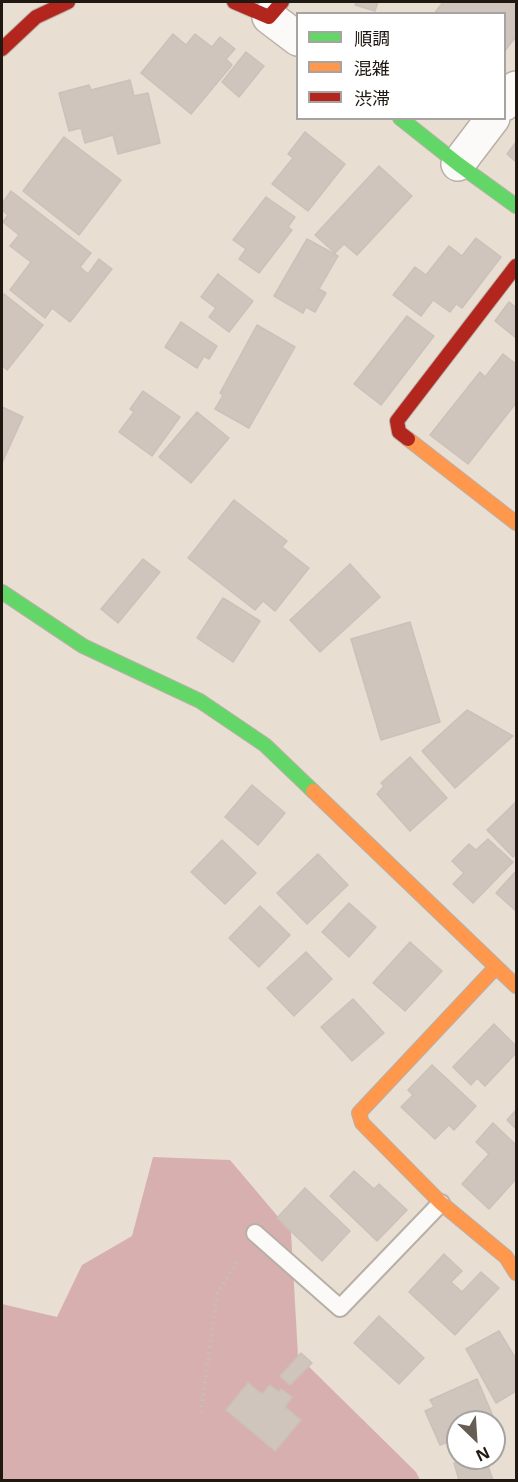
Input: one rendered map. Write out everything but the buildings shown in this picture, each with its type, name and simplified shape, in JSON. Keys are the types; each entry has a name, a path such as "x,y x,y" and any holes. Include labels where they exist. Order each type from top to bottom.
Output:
{"street":[{"path":"2,49 36,17 68,2"},
{"path":"234,2 276,9 296,38"},
{"path":"506,101 516,88"},
{"path":"403,120 516,206"},
{"path":"458,164 491,120"},
{"path":"516,266 397,421 399,432 516,523"},
{"path":"2,592 83,646 200,701 264,745 516,986"},
{"path":"496,967 359,1113 362,1123 441,1203 506,1257 516,1273"}],"lane":[{"path":"255,1233 340,1308 441,1203"}],"path":[{"path":"201,1413 217,1294 255,1233"}],"shaded area":[{"path":"153,1157 230,1160 291,1232 298,1356 416,1472 420,1480 2,1480 2,1304 57,1317 82,1265 132,1236"}],"traffic: fast":[{"path":"403,120 516,206"},
{"path":"2,592 83,646 200,701 265,745 313,791"}],"traffic: slow":[{"path":"408,439 516,523"},
{"path":"313,791 516,986"},
{"path":"496,967 359,1113 362,1123 441,1203 506,1257 516,1273"}],"traffic: jam":[{"path":"2,49 36,17 68,2"},
{"path":"234,2 269,17 282,2"},
{"path":"408,439 399,432 397,421 516,266"}]}
